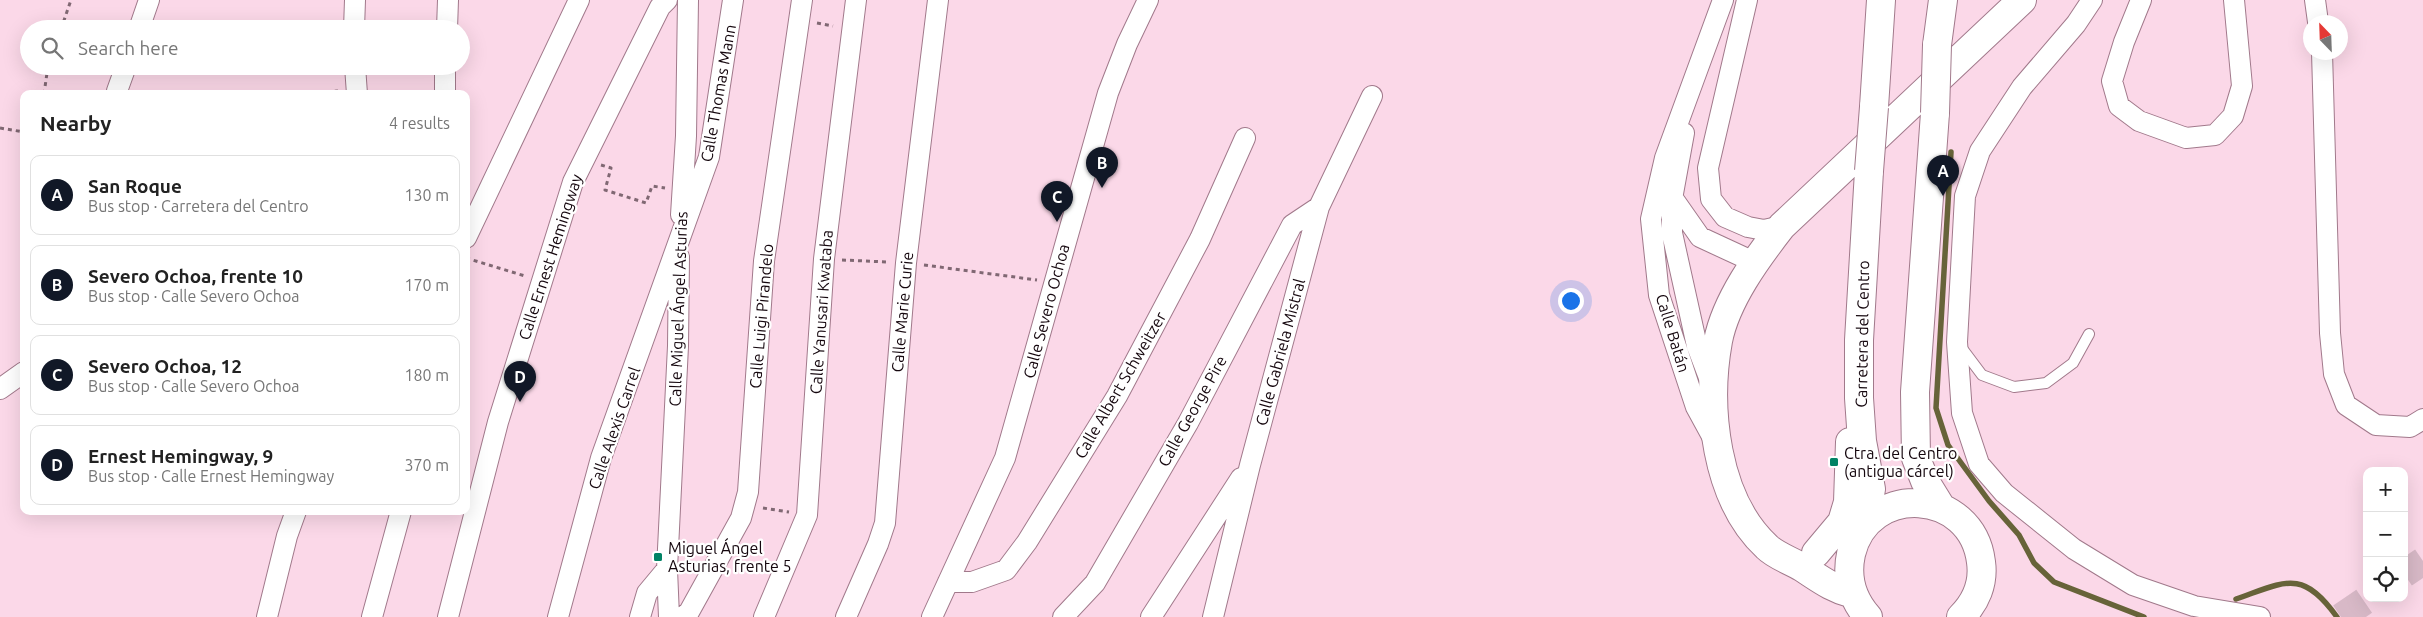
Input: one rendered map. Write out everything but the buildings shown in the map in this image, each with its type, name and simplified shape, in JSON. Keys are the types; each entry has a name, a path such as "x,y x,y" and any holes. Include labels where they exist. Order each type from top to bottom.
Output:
{"main road":[{"name":"Carretera del Centro","path":"1864,611 1848,568 1860,533 1871,489 1862,441 1859,398 1860,303 1881,0"},
{"path":"1941,507 1925,482 1916,458 1915,392 1935,113 1937,45 1943,0"},
{"path":"1864,611 1835,589 1767,548 1744,518 1726,483 1716,444 1714,392 1718,340 1733,301 1754,262 1782,226 2022,0"},
{"path":"1816,553 1842,522 1848,502 1850,425 1859,398"},
{"path":"1767,548 1794,554 1816,553 1860,533 1881,511 1900,504 1921,502 1941,507 1958,518 1972,533 1980,551 1982,572 1978,591 1967,614"}],"street":[{"path":"142,20 149,0"},
{"path":"354,20 355,0"},
{"path":"447,20 448,0"},
{"path":"470,230 579,0"},
{"name":"Calle Ernest Hemingway","path":"448,617 498,422 572,182 660,7 667,0"},
{"name":"Calle Miguel Ángel Asturias","path":"669,617 667,569 678,346 679,242 686,136 688,0"},
{"name":"Calle Thomas Mann","path":"679,242 709,157 734,0"},
{"name":"Calle Luigi Pirandelo","path":"683,617 689,612 741,518 748,492 764,261 802,0"},
{"name":"Calle Yanusari Kwataba","path":"764,617 807,515 824,259 856,0"},
{"name":"Calle Marie Curie","path":"846,617 885,523 906,262 938,0"},
{"name":"Calle Severo Ochoa","path":"932,617 1005,458 1108,93 1127,44 1148,0"},
{"name":"Calle Batán","path":"1716,444 1696,407 1659,295 1651,219 1665,158 1723,0"},
{"path":"1747,0 1708,168 1711,199 1725,218 1748,227 1764,230 1782,226"},
{"path":"2092,0 2076,24 2022,87 1980,151 1965,196 1957,342 1962,413 1979,464 2004,493 2074,549 2133,585 2194,606 2260,617"},
{"path":"2141,0 2124,42 2112,81 2119,106 2139,121 2186,138 2215,135 2233,116 2242,86 2234,0"},
{"path":"2315,0 2317,15"},
{"path":"2322,60 2330,333 2334,374 2346,404 2376,425 2410,427 2423,419"},
{"path":"117,90 123,75"},
{"path":"356,75 357,90"},
{"path":"445,75 445,90"},
{"name":"Calle Batán","path":"1693,85 1672,198 1700,237 1754,262"},
{"name":"Calle Gabriela Mistral","path":"1213,617 1250,465 1319,207 1372,96"},
{"name":"Calle Albert Schweitzer","path":"948,582 972,582 1006,570 1027,542 1126,378 1200,239 1245,138"},
{"name":"Calle Batán","path":"1665,158 1672,198 1672,233 1697,346 1714,392"},
{"name":"Calle George Pire","path":"1063,617 1095,583 1188,423 1292,225 1319,207"},
{"name":"Calle Alexis Carrel","path":"558,617 601,458 679,242"},
{"path":"0,389 20,375"},
{"path":"1151,617 1250,465"},
{"path":"267,617 287,536 295,515"},
{"path":"372,617 400,515"},
{"path":"640,617 647,593 667,569"}],"lane":[{"path":"1957,342 1982,375 2014,387 2046,383 2073,363 2088,334"}],"path":[{"path":"64,20 71,0"},
{"path":"800,20 852,29"},
{"path":"45,90 47,75"},
{"path":"0,128 20,131"},
{"path":"584,159 611,168 605,190 646,203 652,186 683,192"},
{"path":"470,259 542,281"},
{"path":"824,259 906,262 1055,282"},
{"path":"744,505 807,515"}],"waterway":[{"path":"1951,152 1936,408 1948,445 1989,501 2019,535 2034,563 2054,582 2144,617"},
{"path":"2236,599 2280,584 2292,583 2303,585 2313,591 2325,601 2337,617"}],"tunnel":[{"path":"2408,571 2423,561"},
{"path":"2341,617 2363,602"}],"place":[{"name":"Severo Ochoa, frente 10","path":"1102,188"},
{"name":"San Roque","path":"1943,196"},
{"name":"Severo Ochoa, 12","path":"1057,222"},
{"name":"Ernest Hemingway, 9","path":"520,402"},
{"name":"Ctra. del Centro (antigua cárcel)","path":"1834,462"},
{"name":"Miguel Ángel Asturias, frente 5","path":"658,557"}]}
